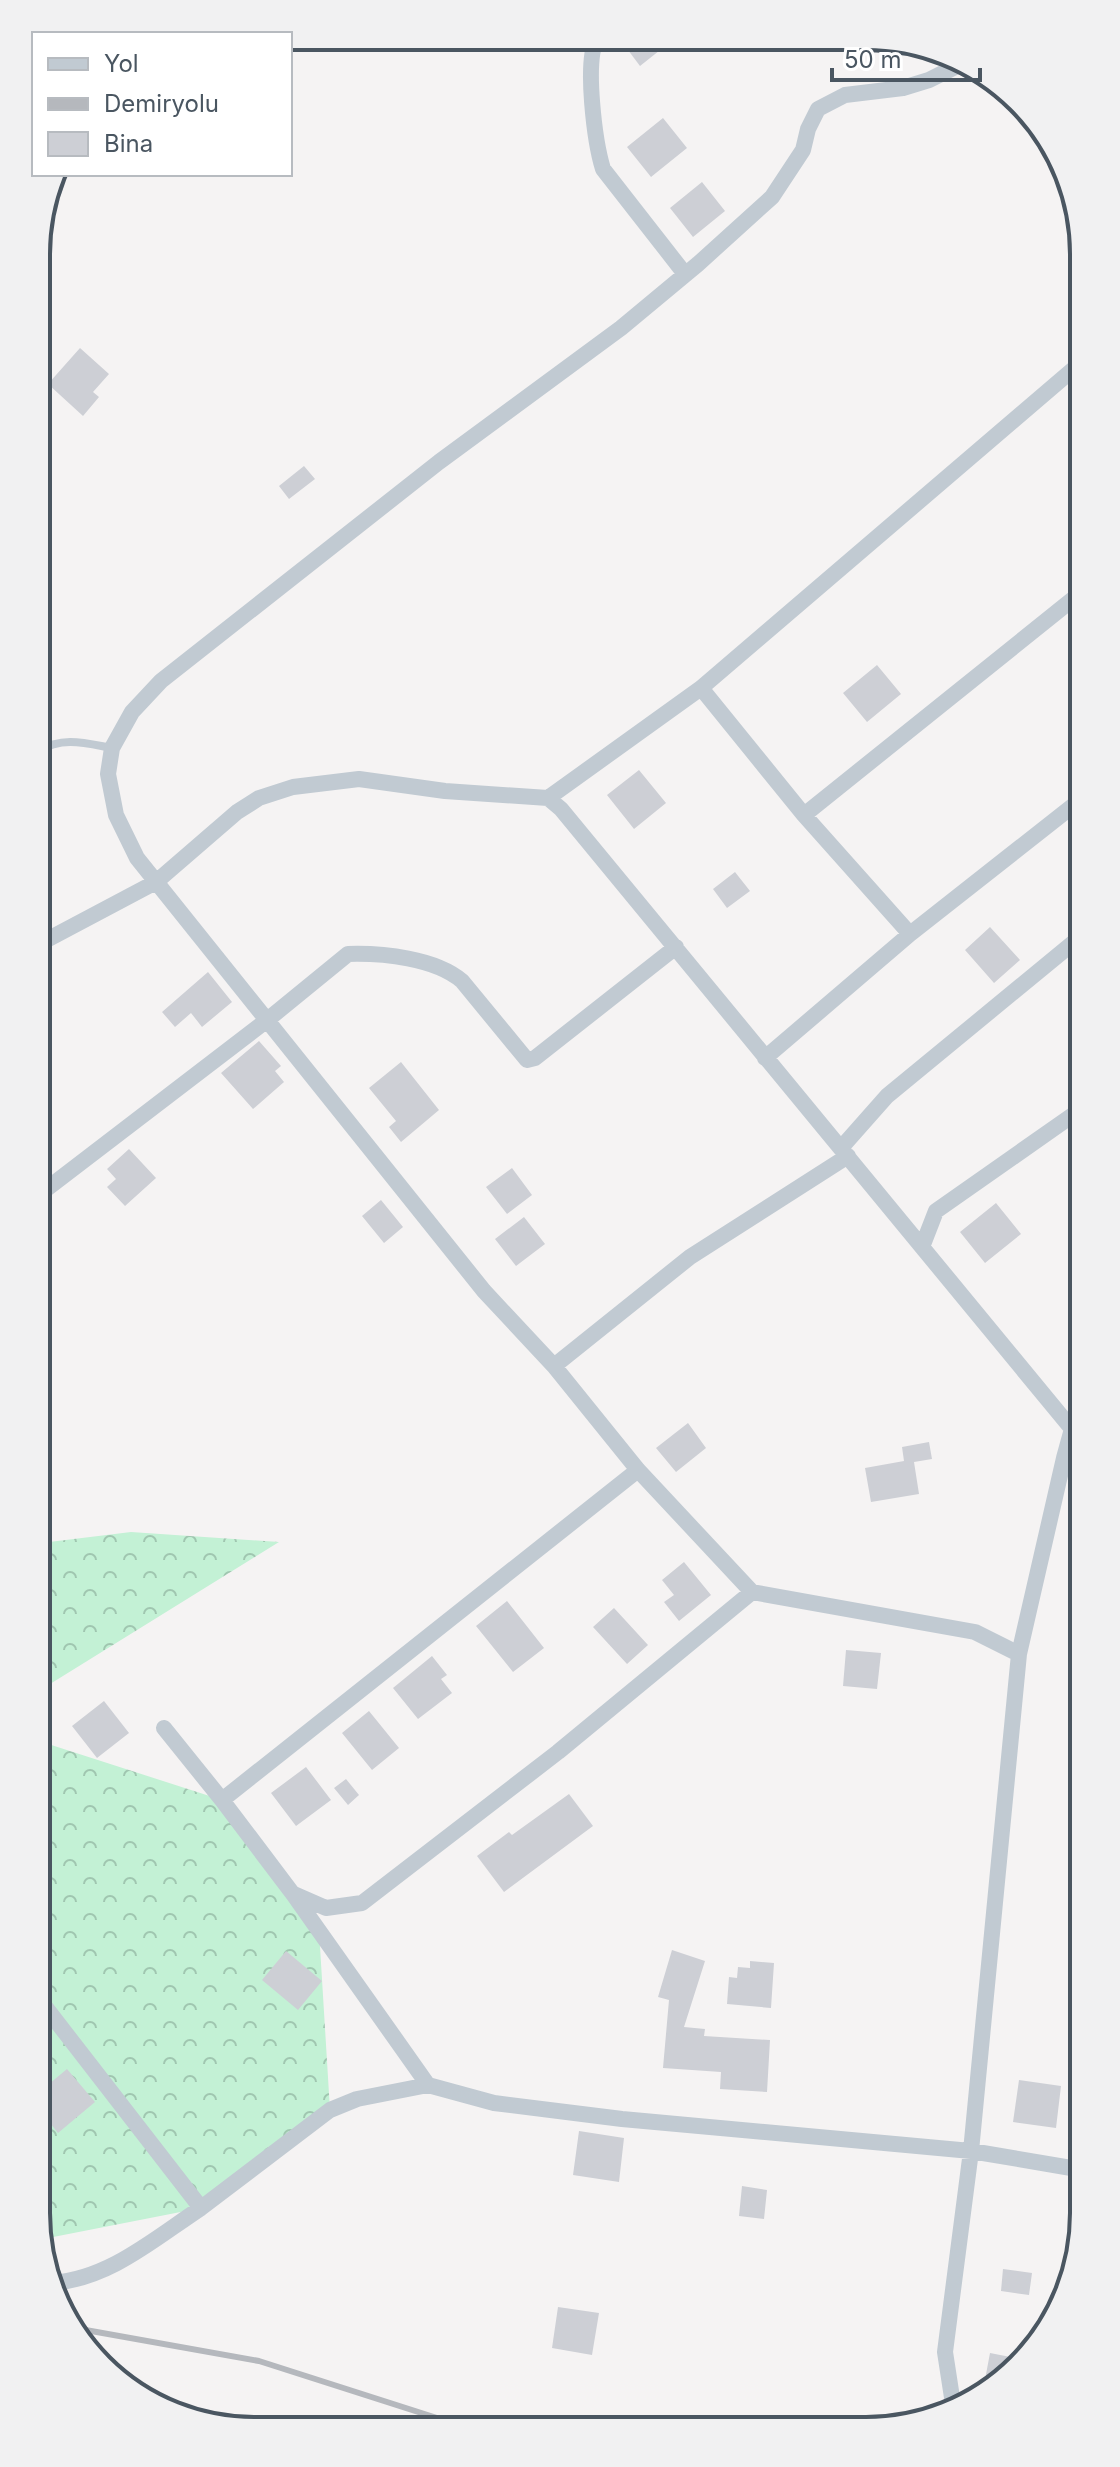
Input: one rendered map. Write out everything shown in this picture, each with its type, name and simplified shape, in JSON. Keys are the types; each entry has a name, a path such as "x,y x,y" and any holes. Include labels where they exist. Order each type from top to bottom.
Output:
{"street":[{"path":"593,50 591,76 598,153 603,169 685,274"},
{"path":"951,69 903,88 845,95 818,109 808,129 803,150 772,197 685,274 562,373 439,462 161,681 132,712 112,748 108,774 116,815 137,858 484,1291 554,1366 638,1470 752,1592 975,1632 1019,1654"},
{"path":"548,798 701,688 1070,372"},
{"path":"804,815 1070,601"},
{"path":"701,688 804,815 910,934"},
{"path":"50,938 156,882 237,812 259,798 293,787 359,779 445,791 548,798 561,809 676,947 1070,1427"},
{"path":"765,1058 910,934 1070,808"},
{"path":"554,1366 690,1257 844,1152 887,1096 1070,945"},
{"path":"50,1186 266,1021 348,954 430,963 450,971 462,981 527,1060 535,1058 676,947"},
{"path":"922,1247 936,1211 1070,1117"},
{"path":"952,2397 945,2352 971,2151 1019,1654 1070,1437"},
{"path":"222,1800 638,1470"},
{"path":"293,1894 326,1908 362,1903 558,1752 752,1592"},
{"path":"164,1728 293,1894 428,2085"},
{"path":"50,2013 201,2208"},
{"path":"63,2282 109,2269 201,2208 330,2110 357,2099 428,2085 494,2103 579,2114 971,2151 1070,2168"}],"lane":[{"path":"50,744 68,741 112,748"}],"green space":[{"path":"131,1532 279,1542 50,1684 50,1542"},
{"path":"50,1745 222,1800 319,1930 330,2110 201,2208 52,2237"}],"building":[{"path":"628,50 660,50 640,66"},
{"path":"663,118 687,148 651,177 627,147"},
{"path":"702,182 725,211 693,237 670,208"},
{"path":"80,348 109,374 93,392 99,397 83,416 50,386 50,382"},
{"path":"304,466 315,479 289,499 279,486"},
{"path":"877,665 901,694 867,722 843,693"},
{"path":"639,770 666,803 634,829 607,795"},
{"path":"735,872 750,891 727,908 713,889"},
{"path":"990,927 1020,960 994,983 965,950"},
{"path":"208,972 232,1002 202,1027 191,1013 175,1027 162,1012"},
{"path":"259,1041 281,1066 275,1071 284,1082 253,1109 221,1073"},
{"path":"401,1062 439,1110 401,1142 389,1127 396,1121 369,1088"},
{"path":"129,1149 156,1178 125,1206 107,1187 116,1179 107,1169"},
{"path":"512,1168 532,1195 507,1214 486,1187"},
{"path":"381,1200 403,1227 384,1243 362,1216"},
{"path":"996,1203 1021,1234 985,1263 960,1232"},
{"path":"524,1217 545,1244 516,1266 495,1239"},
{"path":"688,1423 706,1448 676,1472 656,1448"},
{"path":"929,1442 932,1459 914,1462 919,1494 871,1502 865,1468 904,1461 902,1447"},
{"path":"684,1562 711,1595 679,1621 664,1602 674,1595 662,1580"},
{"path":"507,1601 544,1648 513,1672 476,1626"},
{"path":"614,1608 648,1645 627,1664 593,1627"},
{"path":"846,1650 881,1653 877,1689 843,1686"},
{"path":"432,1656 447,1675 441,1679 452,1693 418,1719 393,1688"},
{"path":"104,1701 129,1733 97,1758 72,1726"},
{"path":"369,1711 399,1748 372,1770 342,1733"},
{"path":"306,1767 331,1800 296,1826 271,1793"},
{"path":"346,1779 359,1795 348,1805 334,1788"},
{"path":"569,1794 593,1826 504,1892 477,1856"},
{"path":"672,1950 705,1961 684,2027 705,2029 704,2036 770,2040 767,2092 720,2089 721,2072 663,2068 669,2000 658,1997"},
{"path":"286,1951 322,1981 298,2010 262,1980"},
{"path":"750,1961 774,1963 771,2008 727,2004 729,1977 737,1978 738,1967 750,1968"},
{"path":"67,2069 95,2102 58,2133 50,2123 50,2083"},
{"path":"1019,2080 1061,2086 1056,2128 1013,2122"},
{"path":"579,2131 624,2138 619,2182 573,2175"},
{"path":"742,2186 767,2190 764,2219 739,2216"},
{"path":"1003,2269 1032,2273 1029,2295 1001,2291"},
{"path":"558,2307 599,2313 592,2355 552,2348"},
{"path":"990,2353 1010,2357 1001,2366 985,2378"}],"railway":[{"path":"87,2330 259,2361 434,2417"}]}
